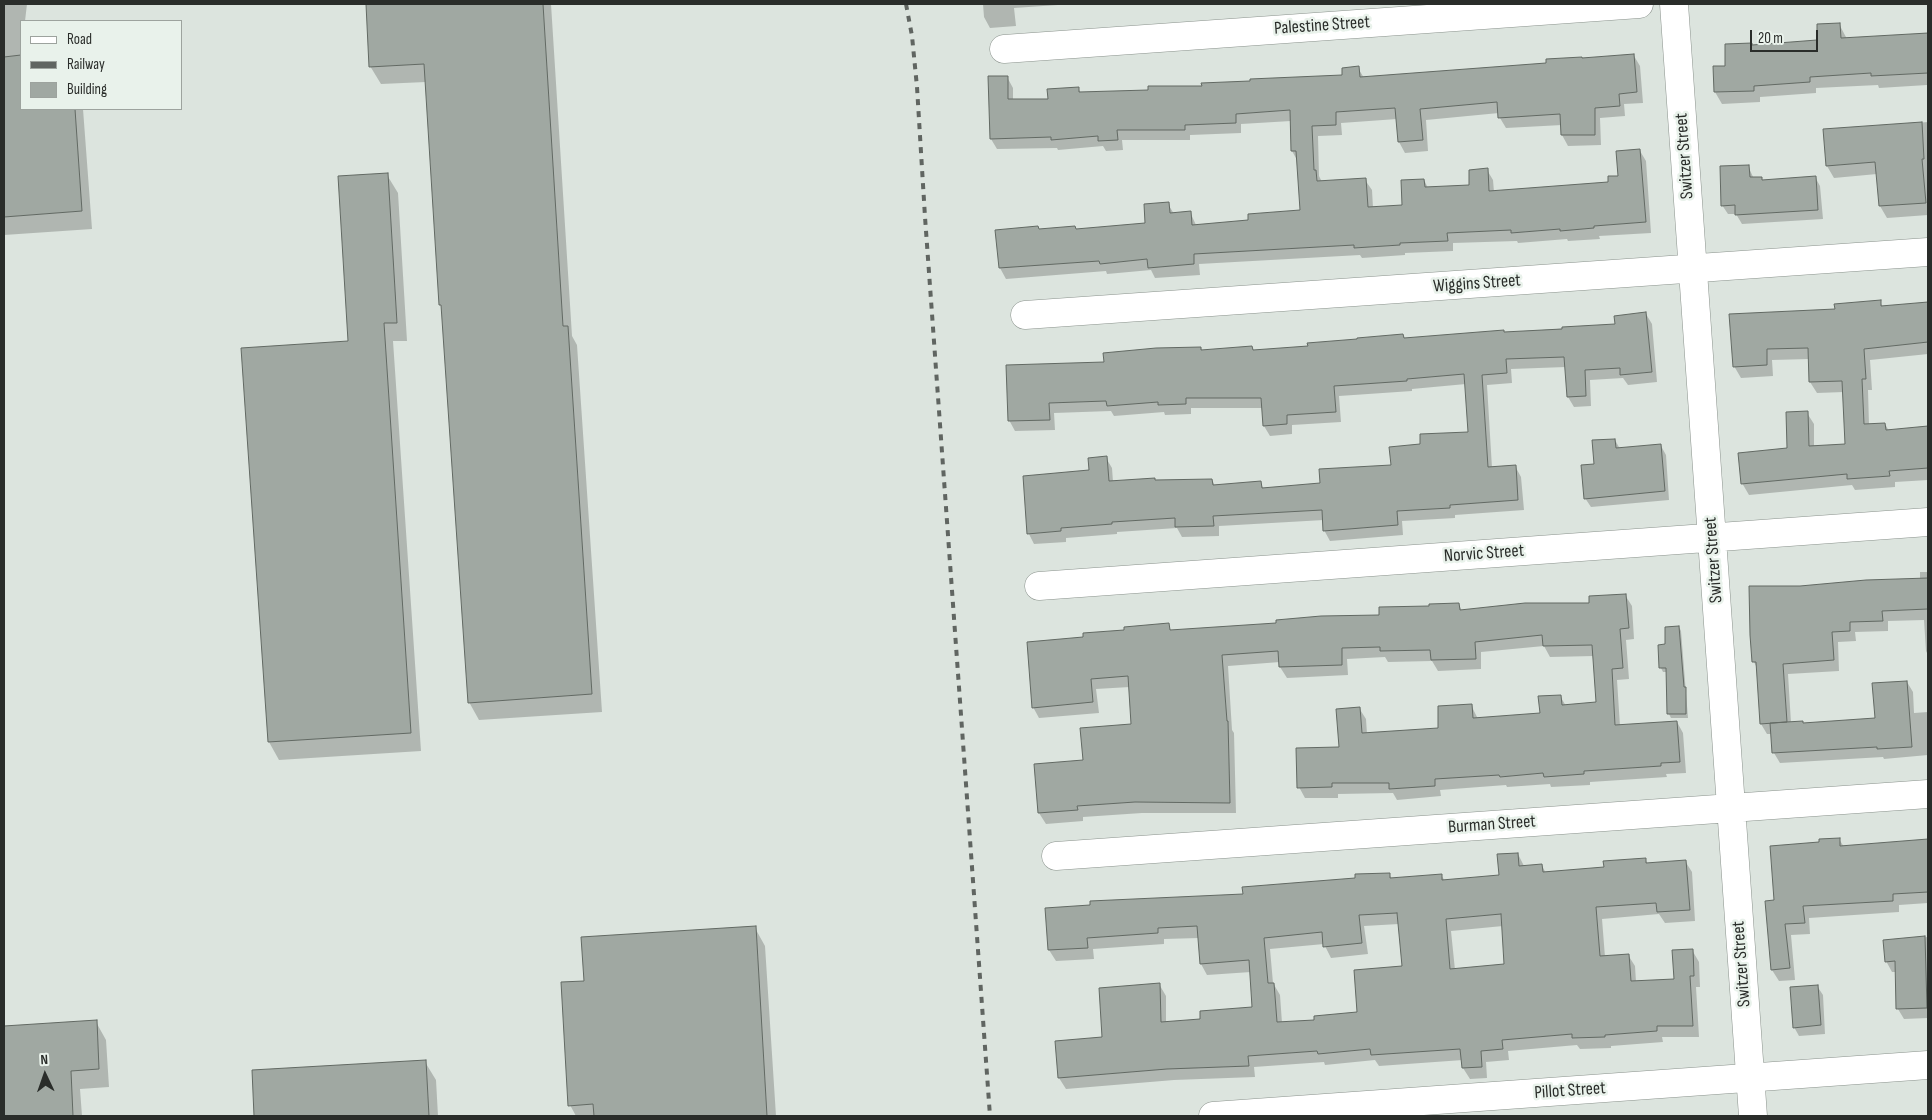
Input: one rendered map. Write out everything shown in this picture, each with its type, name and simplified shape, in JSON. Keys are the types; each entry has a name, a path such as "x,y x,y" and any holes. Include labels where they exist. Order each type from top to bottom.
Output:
{"street":[{"name":"Palestine Street","path":"1004,49 1639,4"},
{"name":"Switzer Street","path":"1674,4 1753,1116"},
{"name":"Wiggins Street","path":"1025,315 1928,252"},
{"name":"Norvic Street","path":"1040,586 1928,522"},
{"name":"Burman Street","path":"1056,856 1928,794"},
{"name":"Pillot Street","path":"1213,1116 1928,1065"}],"building":[{"path":"366,4 543,4 563,326 568,326 592,694 468,703 441,305 439,305 424,64 369,67"},
{"path":"1840,23 1841,38 1928,33 1928,73 1871,76 1871,73 1810,77 1810,82 1754,86 1754,91 1714,92 1713,66 1725,66 1725,44 1752,43 1752,45 1817,40 1817,24"},
{"path":"1634,54 1637,92 1619,94 1620,106 1595,108 1595,135 1561,135 1560,114 1498,118 1497,102 1420,109 1423,140 1398,142 1395,108 1336,112 1336,125 1312,126 1314,170 1316,170 1317,181 1366,178 1368,207 1402,205 1401,180 1424,179 1425,187 1469,185 1469,170 1488,168 1489,191 1608,182 1608,176 1618,176 1616,151 1640,149 1646,222 1560,231 1560,229 1511,233 1511,230 1447,233 1448,241 1400,243 1400,245 1354,248 1354,245 1194,254 1194,264 1148,268 1147,259 1100,264 1099,261 999,268 995,230 1038,226 1039,229 1075,226 1076,229 1145,223 1144,204 1169,202 1170,213 1191,211 1192,225 1248,220 1248,214 1300,210 1296,151 1291,151 1290,110 1236,114 1236,123 1185,125 1185,130 1117,130 1118,140 1098,141 1098,136 1051,140 1051,137 990,139 988,76 1008,76 1008,99 1048,99 1047,89 1079,87 1079,92 1148,90 1148,86 1202,86 1201,83 1250,81 1250,79 1342,75 1342,68 1359,66 1360,77 1546,63 1546,59"},
{"path":"20,55 20,110 75,110 82,211 4,217 4,57"},
{"path":"1922,122 1924,159 1922,159 1926,203 1879,206 1875,162 1826,166 1823,129"},
{"path":"1749,165 1750,177 1762,177 1762,180 1816,176 1818,210 1735,215 1735,205 1721,206 1720,166"},
{"path":"388,173 397,323 384,323 411,733 268,742 241,348 348,341 338,176"},
{"path":"1881,300 1881,306 1928,302 1928,342 1864,349 1866,379 1862,379 1864,424 1885,423 1886,430 1928,426 1928,468 1889,471 1890,476 1847,479 1847,474 1741,484 1738,453 1787,448 1786,412 1808,411 1809,446 1845,444 1842,381 1809,382 1808,348 1767,349 1767,365 1733,367 1729,314 1835,309 1834,304"},
{"path":"1646,312 1652,372 1620,375 1620,368 1585,370 1586,396 1567,397 1564,357 1506,359 1507,373 1482,375 1488,467 1516,465 1518,500 1450,505 1450,508 1397,511 1398,525 1323,531 1322,510 1213,516 1214,526 1175,527 1175,518 1112,522 1112,524 1061,528 1061,531 1027,534 1023,476 1089,470 1088,458 1107,456 1109,481 1155,478 1155,480 1212,479 1213,485 1261,481 1262,488 1320,483 1319,469 1391,465 1389,447 1420,444 1420,434 1468,432 1464,374 1407,379 1407,381 1334,386 1336,412 1287,415 1287,424 1263,426 1261,398 1186,398 1186,404 1158,405 1158,402 1107,406 1106,401 1049,403 1050,420 1008,421 1006,365 1104,362 1103,353 1156,348 1201,347 1201,350 1252,346 1253,350 1308,346 1307,343 1403,334 1404,338 1504,330 1504,332 1562,329 1562,327 1615,324 1614,316"},
{"path":"1615,439 1616,448 1661,444 1665,491 1584,499 1581,465 1594,464 1592,440"},
{"path":"1928,578 1928,609 1882,611 1883,621 1850,622 1850,631 1832,632 1834,660 1783,664 1787,722 1760,724 1756,662 1752,662 1749,586 1800,586 1866,580"},
{"path":"1626,594 1629,628 1620,629 1623,668 1612,669 1615,725 1677,721 1680,762 1661,763 1661,766 1584,771 1584,774 1544,777 1543,773 1500,777 1499,775 1435,779 1435,786 1389,789 1389,783 1332,783 1332,787 1297,788 1296,748 1339,747 1336,709 1360,707 1362,733 1438,728 1438,706 1472,704 1473,718 1540,713 1538,696 1561,695 1562,705 1596,702 1592,645 1543,646 1542,635 1475,642 1476,659 1431,660 1430,650 1380,651 1380,647 1342,648 1342,665 1279,667 1278,651 1222,655 1228,721 1230,803 1135,802 1077,806 1078,810 1038,813 1034,764 1083,760 1080,728 1131,724 1128,676 1091,679 1093,702 1032,708 1027,642 1083,637 1083,633 1124,630 1124,627 1169,623 1170,630 1276,623 1276,620 1321,616 1379,615 1379,607 1459,603 1460,610 1525,603 1589,603 1589,596"},
{"path":"1679,626 1684,687 1686,687 1686,714 1667,714 1666,668 1659,668 1658,645 1665,644 1665,627"},
{"path":"1907,681 1912,747 1772,753 1770,723 1803,721 1803,723 1875,718 1872,683"},
{"path":"1840,838 1840,846 1928,839 1928,892 1893,894 1893,901 1803,906 1805,923 1785,924 1790,968 1771,970 1765,901 1774,900 1770,846 1819,842 1819,839"},
{"path":"1518,853 1519,866 1542,864 1543,872 1604,867 1603,861 1646,858 1646,863 1686,860 1690,910 1657,912 1656,903 1596,907 1600,956 1629,954 1631,981 1674,979 1672,950 1693,949 1694,976 1690,976 1693,1026 1657,1026 1657,1031 1605,1035 1605,1037 1572,1038 1572,1034 1502,1040 1503,1049 1481,1051 1482,1067 1462,1068 1460,1049 1371,1055 1370,1049 1318,1054 1317,1051 1248,1056 1249,1066 1167,1069 1058,1078 1055,1041 1102,1037 1099,988 1160,983 1161,1022 1200,1019 1200,1011 1252,1007 1249,960 1200,964 1197,926 1158,928 1158,933 1087,938 1088,948 1048,950 1045,908 1090,905 1090,901 1243,894 1242,887 1355,878 1355,874 1390,873 1390,878 1442,874 1442,880 1499,875 1497,854","holes":["1397,913 1402,966 1354,970 1357,1012 1314,1016 1314,1020 1277,1022 1274,983 1268,983 1264,938 1322,932 1323,947 1362,943 1359,915","1501,914 1504,964 1450,969 1446,919"]},
{"path":"756,926 767,1116 594,1116 593,1104 568,1106 561,982 584,981 581,937"},
{"path":"1925,936 1927,1008 1896,1009 1895,961 1885,962 1883,940"},
{"path":"1818,985 1821,1025 1793,1028 1790,987"},
{"path":"97,1020 99,1069 71,1071 73,1116 4,1116 4,1026"},
{"path":"426,1060 429,1116 254,1116 252,1070"}],"railway":[{"path":"906,4 912,36 917,87 990,1116"}]}
